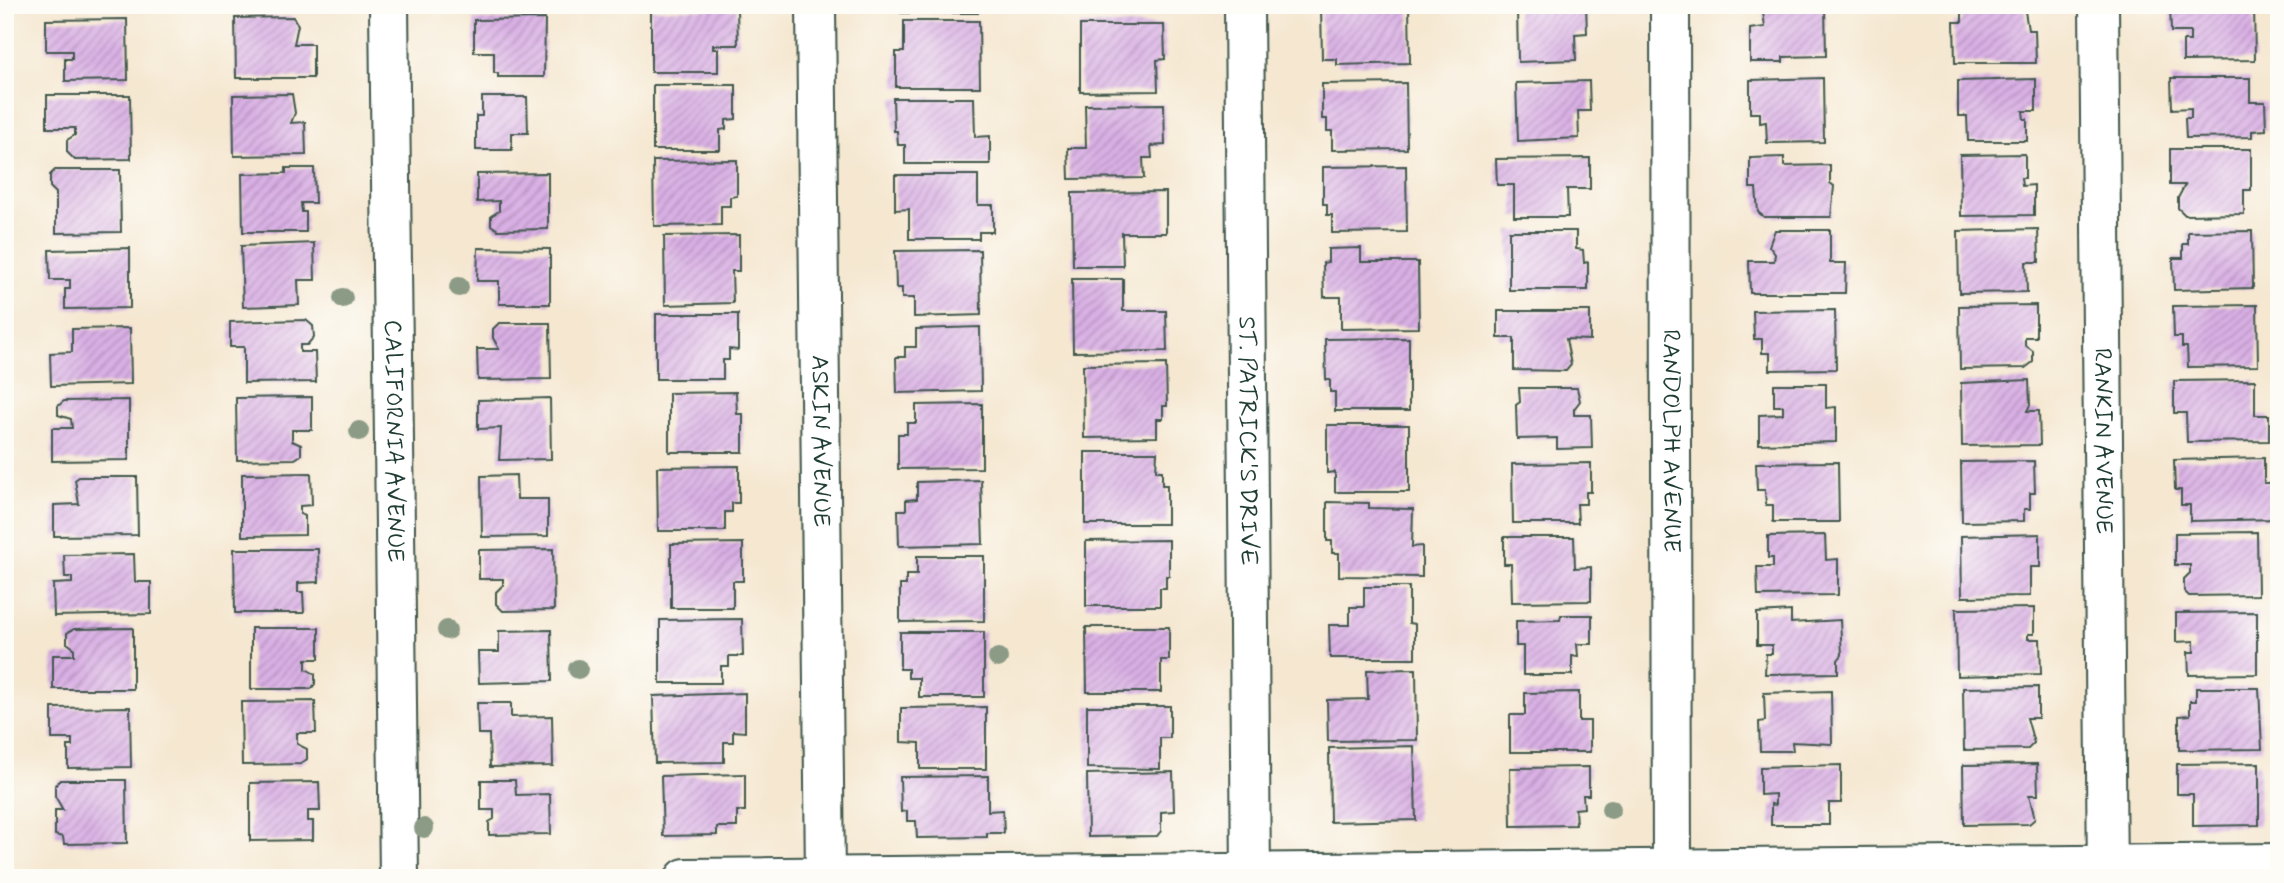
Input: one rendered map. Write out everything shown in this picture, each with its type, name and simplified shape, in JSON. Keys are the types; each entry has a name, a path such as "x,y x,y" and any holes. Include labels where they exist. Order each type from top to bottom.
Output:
{"street":[{"name":"CALIFORNIA AVENUE","path":"389,5 399,878"},
{"name":"ASKIN AVENUE","path":"816,5 825,877"},
{"name":"ST. PATRICK'S DRIVE","path":"1244,5 1251,875"},
{"name":"RANDOLPH AVENUE","path":"1670,5 1672,873"},
{"name":"RANKIN AVENUE","path":"2099,5 2107,871"},
{"path":"685,878 2107,871 2279,863"}],"building":[{"path":"901,5 978,5 978,13 901,13"},
{"path":"1066,5 1125,5 1125,11 1066,11"},
{"path":"1321,5 1409,5 1410,63 1337,65 1337,59 1322,59"},
{"path":"1586,5 1587,33 1575,34 1576,60 1518,62 1517,7"},
{"path":"1762,5 1825,5 1826,56 1783,57 1783,62 1750,62 1750,29 1765,27"},
{"path":"1962,5 2024,5 2028,30 2035,30 2036,63 1955,63 1954,22 1962,22"},
{"path":"2170,5 2254,5 2255,60 2183,61 2183,41 2190,41 2190,32 2171,32"},
{"path":"651,9 737,9 738,45 713,45 713,49 718,49 718,72 651,72"},
{"path":"293,17 298,25 294,44 313,44 313,78 236,78 235,18"},
{"path":"127,19 128,80 65,81 65,59 72,59 72,51 46,51 46,20"},
{"path":"545,19 544,77 498,77 498,73 494,73 494,52 474,52 474,20"},
{"path":"904,21 979,21 980,87 896,87 896,52 904,52"},
{"path":"1080,25 1164,25 1165,59 1157,60 1158,91 1080,92"},
{"path":"1823,78 1824,142 1767,143 1766,122 1760,123 1760,113 1750,113 1750,80"},
{"path":"2171,78 2250,78 2250,102 2265,102 2266,130 2252,131 2252,137 2186,138 2185,118 2191,118 2191,108 2172,109"},
{"path":"2036,79 2036,111 2023,111 2024,119 2027,119 2027,141 1968,141 1967,116 1958,116 1958,81"},
{"path":"1589,81 1590,111 1578,111 1579,138 1518,141 1516,83"},
{"path":"1406,83 1407,149 1332,150 1332,131 1327,131 1327,119 1322,119 1322,84"},
{"path":"653,85 736,85 736,119 726,120 726,129 720,130 720,150 653,150"},
{"path":"292,94 295,113 291,123 305,122 306,155 234,156 233,95"},
{"path":"47,95 130,95 131,159 75,160 67,152 67,140 75,135 75,128 47,128"},
{"path":"482,97 527,97 528,133 512,133 512,150 476,150 476,116 482,116"},
{"path":"893,98 974,98 975,137 990,136 990,164 905,164 905,145 898,145 897,131 894,131"},
{"path":"1164,104 1165,145 1151,146 1152,158 1143,158 1144,178 1069,179 1068,148 1086,148 1085,105"},
{"path":"2170,149 2251,149 2251,190 2244,190 2244,214 2185,215 2178,208 2178,198 2185,185 2170,185"},
{"path":"2025,154 2025,178 2021,178 2022,186 2034,185 2034,215 1961,216 1960,155"},
{"path":"1784,157 1784,166 1830,165 1830,183 1834,186 1831,217 1764,217 1758,212 1756,188 1750,188 1750,158"},
{"path":"1590,158 1590,189 1567,189 1568,217 1514,217 1514,185 1497,185 1496,159"},
{"path":"737,160 737,196 730,197 730,206 721,206 721,225 654,226 653,161"},
{"path":"1406,166 1407,232 1332,233 1332,215 1327,215 1327,204 1323,204 1323,167"},
{"path":"286,168 314,168 315,203 301,203 302,212 306,212 306,232 243,232 242,174 286,173"},
{"path":"55,170 120,170 121,232 56,233 56,193 50,187 50,175"},
{"path":"548,173 548,229 498,230 491,225 491,216 499,211 499,201 477,202 477,174"},
{"path":"895,175 978,175 978,205 993,205 993,232 979,232 979,239 909,239 909,209 895,210"},
{"path":"1166,192 1166,233 1122,233 1123,266 1073,266 1072,193"},
{"path":"2038,229 2039,262 2026,262 2027,292 1959,293 1958,231"},
{"path":"1775,230 1830,230 1830,263 1846,263 1845,293 1750,293 1749,261 1774,261 1775,254 1769,246"},
{"path":"1509,231 1576,231 1576,249 1583,250 1584,263 1588,262 1588,290 1509,290"},
{"path":"2252,231 2253,288 2174,290 2173,258 2183,258 2183,244 2188,244 2188,232"},
{"path":"739,235 739,271 732,271 733,303 665,305 664,236"},
{"path":"314,243 315,280 298,280 299,305 243,307 241,246"},
{"path":"130,248 130,308 65,309 65,289 70,289 70,280 50,280 49,250"},
{"path":"478,248 550,249 550,304 499,304 499,281 477,281"},
{"path":"1361,248 1361,262 1418,262 1419,328 1341,329 1341,297 1324,297 1323,263 1328,262 1328,249"},
{"path":"980,250 981,315 914,317 914,298 902,298 902,288 896,288 895,251"},
{"path":"1072,279 1123,279 1123,311 1166,311 1167,351 1073,352"},
{"path":"2036,305 2036,337 2025,337 2025,345 2033,351 2033,362 2025,368 1960,369 1959,306"},
{"path":"2257,305 2258,366 2188,367 2187,347 2182,347 2182,337 2174,337 2173,306"},
{"path":"1835,310 1836,369 1770,370 1770,353 1762,353 1762,339 1754,339 1753,311"},
{"path":"1498,311 1590,311 1590,340 1566,339 1571,365 1566,371 1514,370 1514,338 1498,338"},
{"path":"656,314 738,314 738,350 729,349 729,360 723,360 723,379 656,379"},
{"path":"306,320 313,326 314,337 307,345 300,345 300,352 315,352 316,382 244,383 244,347 230,347 230,322"},
{"path":"499,323 550,323 551,379 478,380 477,349 499,349 493,338 493,329"},
{"path":"980,327 981,391 897,393 896,357 905,357 905,347 916,347 916,329"},
{"path":"130,328 131,384 51,386 50,353 72,352 72,329"},
{"path":"1409,338 1409,411 1335,411 1335,392 1330,392 1330,380 1326,380 1325,339"},
{"path":"1166,364 1167,406 1163,406 1163,419 1157,419 1157,437 1084,438 1083,365"},
{"path":"2029,380 2030,405 2027,411 2039,411 2040,445 1962,446 1961,383"},
{"path":"2255,380 2255,415 2269,415 2269,441 2187,442 2186,413 2174,413 2174,381"},
{"path":"1774,384 1826,384 1826,408 1836,407 1836,442 1759,444 1759,415 1783,414 1783,406 1774,406"},
{"path":"1519,388 1577,388 1580,401 1574,409 1574,415 1591,415 1592,448 1557,449 1557,438 1517,439 1516,405 1520,402"},
{"path":"736,392 737,414 743,414 743,452 669,452 669,393"},
{"path":"312,397 312,430 292,430 292,441 301,445 301,455 295,459 237,460 236,398"},
{"path":"550,398 551,459 499,460 501,428 478,429 478,400"},
{"path":"129,400 129,460 52,461 52,428 72,428 71,419 58,415 58,406 64,401"},
{"path":"982,404 982,468 898,469 898,434 907,434 907,423 916,423 916,405"},
{"path":"1327,425 1409,425 1409,492 1335,492 1335,472 1327,473"},
{"path":"1085,452 1157,452 1156,471 1162,471 1162,485 1167,485 1167,524 1085,524"},
{"path":"2264,458 2264,483 2279,483 2279,519 2190,521 2190,505 2181,505 2181,490 2175,490 2174,460"},
{"path":"2034,461 2035,493 2030,493 2030,509 2024,509 2024,521 1962,522 1961,462"},
{"path":"1838,462 1839,522 1773,522 1773,505 1766,505 1765,490 1757,490 1756,463"},
{"path":"1591,463 1591,492 1586,492 1586,504 1577,504 1578,523 1513,523 1512,464"},
{"path":"739,466 739,503 732,503 732,512 725,512 725,531 658,531 657,467"},
{"path":"311,473 312,505 300,506 300,514 305,516 305,535 242,536 242,474"},
{"path":"516,475 517,499 548,499 548,536 482,537 481,476"},
{"path":"79,477 137,477 138,535 54,536 54,505 79,504 75,480"},
{"path":"981,480 983,544 899,546 898,510 906,510 906,500 917,499 917,482"},
{"path":"1327,502 1369,503 1369,508 1413,509 1412,547 1422,546 1422,577 1339,576 1339,553 1332,553 1332,541 1327,541"},
{"path":"2257,532 2258,595 2189,596 2184,591 2184,579 2190,573 2190,565 2175,565 2175,533"},
{"path":"2040,534 2040,567 2030,567 2030,596 1962,597 1961,536"},
{"path":"1825,535 1826,560 1838,559 1838,595 1758,596 1757,567 1773,567 1773,558 1768,558 1768,536"},
{"path":"1504,537 1574,537 1575,568 1591,567 1591,601 1512,602 1511,564 1504,564"},
{"path":"1169,540 1169,576 1166,576 1166,588 1160,588 1160,606 1086,606 1086,541"},
{"path":"743,543 743,581 733,581 733,608 671,608 671,544"},
{"path":"234,549 318,549 319,582 298,583 298,592 303,592 304,613 235,613"},
{"path":"553,549 554,610 503,611 496,604 496,592 503,585 503,579 479,579 479,550"},
{"path":"134,554 135,582 151,582 151,614 54,616 53,584 72,583 72,577 65,577 64,555"},
{"path":"917,556 984,556 984,621 900,622 900,585 906,585 906,575 917,575"},
{"path":"1364,587 1409,587 1409,623 1415,624 1415,658 1330,658 1329,625 1350,625 1350,607 1364,607"},
{"path":"2034,608 2034,634 2028,634 2028,639 2040,639 2041,674 1957,676 1956,609"},
{"path":"1791,611 1791,623 1840,620 1842,655 1838,660 1838,673 1765,674 1766,654 1772,654 1772,645 1757,645 1757,613"},
{"path":"2257,612 2257,674 2189,675 2188,652 2194,652 2194,641 2176,642 2176,613"},
{"path":"1561,615 1592,615 1592,644 1577,644 1578,657 1572,656 1572,675 1523,675 1523,646 1516,646 1516,621 1560,620"},
{"path":"742,619 743,656 729,656 729,666 721,666 721,683 660,683 660,620"},
{"path":"1086,627 1169,627 1169,660 1161,660 1161,692 1087,692"},
{"path":"133,628 133,689 53,689 53,655 74,655 74,648 67,643 67,633 74,629"},
{"path":"251,628 319,628 319,659 306,659 306,669 315,674 315,684 311,689 251,689"},
{"path":"551,630 552,681 479,683 478,652 499,652 499,631"},
{"path":"900,632 984,632 984,697 919,697 919,678 908,678 908,669 900,669"},
{"path":"1416,669 1417,740 1328,741 1327,700 1368,699 1367,670"},
{"path":"2038,687 2038,718 2027,718 2034,743 2028,749 1964,750 1963,688"},
{"path":"2196,688 2259,688 2262,749 2179,750 2179,716 2190,715 2190,701 2196,701"},
{"path":"1831,691 1832,744 1792,742 1793,751 1760,751 1759,722 1765,721 1764,693"},
{"path":"1579,692 1579,721 1590,721 1590,752 1510,752 1510,715 1525,715 1525,693"},
{"path":"745,693 745,732 733,731 733,742 724,742 724,762 655,763 653,696"},
{"path":"315,701 316,733 297,733 297,744 307,749 307,759 301,764 242,765 241,702"},
{"path":"477,703 511,703 511,717 552,716 553,766 490,767 489,734 478,734"},
{"path":"1087,706 1170,706 1170,738 1160,738 1160,769 1087,768"},
{"path":"130,707 131,767 68,768 68,746 72,746 72,739 52,739 52,708"},
{"path":"986,707 986,769 920,769 920,743 901,742 901,708"},
{"path":"1414,746 1416,820 1330,822 1329,748"},
{"path":"2259,763 2259,825 2193,826 2193,794 2177,794 2177,764"},
{"path":"2037,764 2038,795 2029,795 2035,819 2029,824 1964,825 1963,765"},
{"path":"1841,765 1841,803 1829,803 1829,825 1771,825 1771,804 1775,805 1775,794 1760,795 1760,767"},
{"path":"1589,767 1589,795 1583,795 1584,808 1575,809 1576,825 1511,826 1510,768"},
{"path":"1173,772 1174,811 1161,812 1161,831 1157,836 1088,837 1087,774"},
{"path":"745,774 745,811 737,811 737,827 717,827 717,835 663,836 661,776"},
{"path":"988,776 988,811 1003,810 1004,833 987,833 987,837 917,838 916,821 907,821 907,811 901,812 900,777"},
{"path":"60,780 126,780 127,843 64,844 63,837 55,835 55,810 63,810 55,796 55,786"},
{"path":"481,780 515,780 516,795 550,794 551,834 489,835 489,822 494,819 494,810 481,810"},
{"path":"319,782 320,811 308,811 308,821 313,821 313,840 250,841 250,783"}]}
